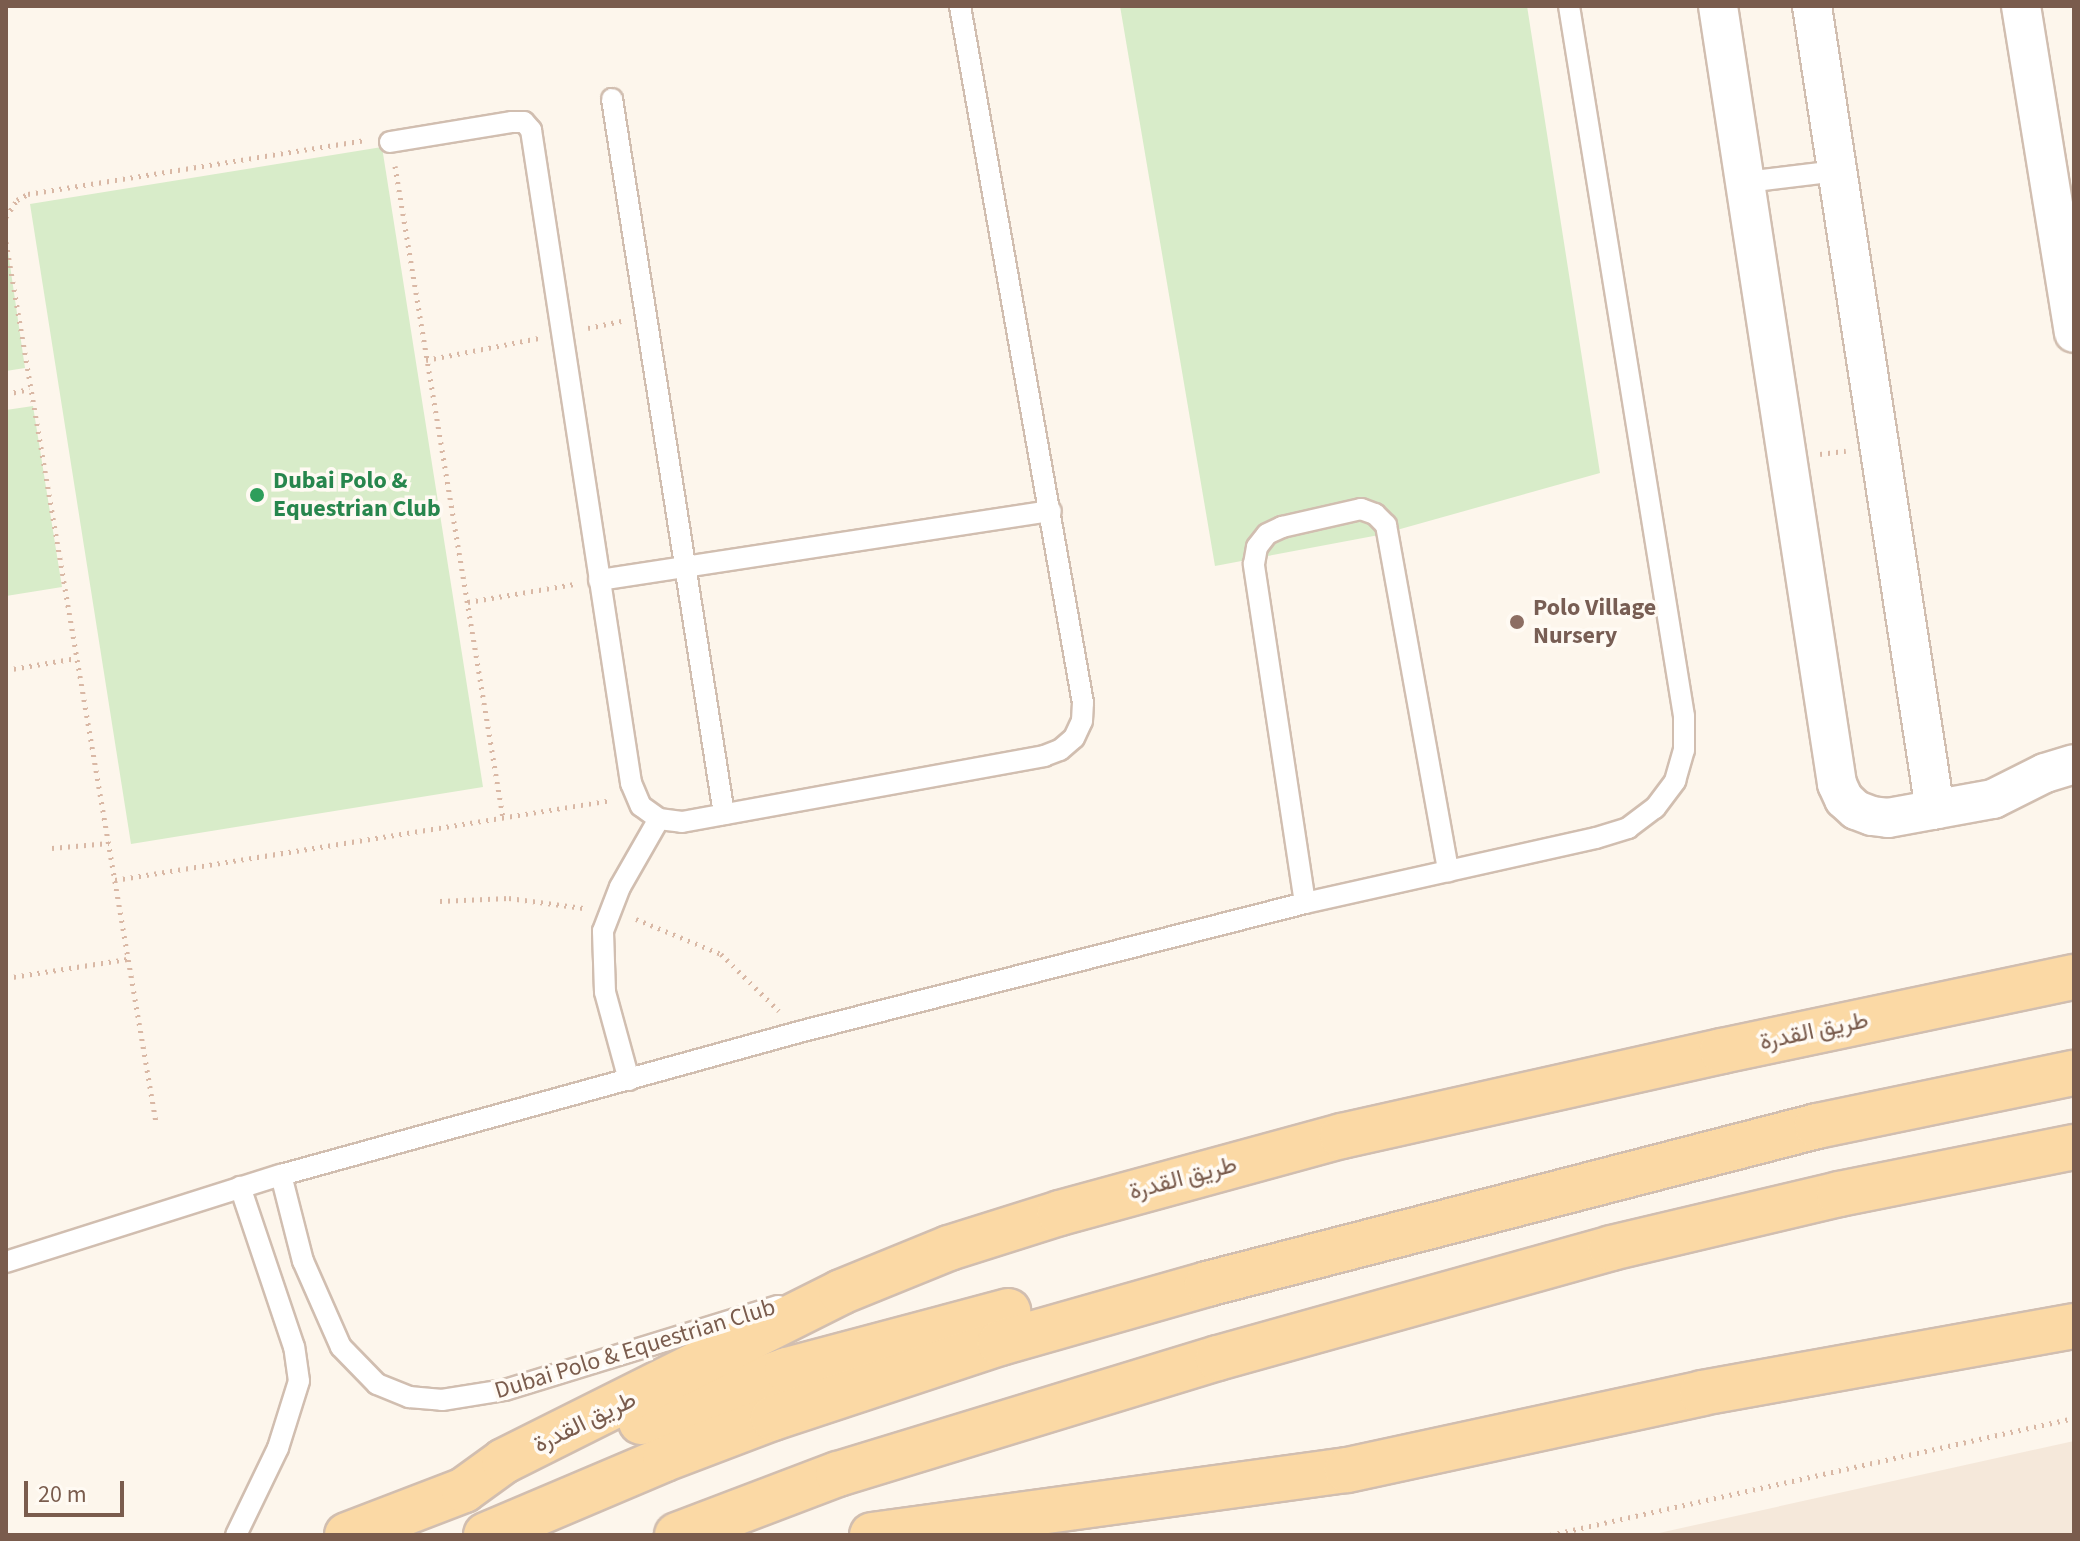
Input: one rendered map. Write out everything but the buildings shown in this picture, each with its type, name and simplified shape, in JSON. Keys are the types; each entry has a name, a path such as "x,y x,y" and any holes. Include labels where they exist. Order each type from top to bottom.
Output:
{"main road":[{"name":"طريق القدرة","path":"347,1535 464,1490 504,1461 841,1292 949,1248 1060,1213 1342,1136 1722,1051 2074,977"},
{"path":"486,1535 665,1459 856,1390 1000,1343 1207,1284 1817,1126 2074,1073"},
{"path":"677,1535 869,1465 1218,1358 1611,1248 1839,1194 2074,1147"},
{"path":"464,1490 703,1398 787,1370 1074,1294 1118,1287 1207,1284"},
{"path":"872,1535 1099,1501 1237,1488 1333,1472 1702,1393 2074,1326"}],"street":[{"path":"1718,6 1837,784 1844,799 1872,816 1935,810 1993,799 2060,768 2074,734"},
{"path":"1812,6 1935,810"},
{"path":"2021,6 2074,333"}],"lane":[{"path":"390,142 518,121 531,130 635,796 649,814 659,819 682,822 1044,756 1060,750 1074,738 1082,721 1083,703 960,6"},
{"path":"6,1262 281,1175 985,983 1305,903 1628,828 1655,808 1675,781 1684,750 1684,716 1569,6"},
{"path":"612,99 724,814"},
{"path":"1746,182 1837,171"},
{"path":"1305,903 1254,564 1257,547 1267,534 1282,527 1361,509 1375,514 1386,525 1448,871"},
{"path":"599,580 685,564 1051,511"},
{"path":"629,1080 603,982 603,931 620,887 659,819"},
{"name":"Dubai Polo & Equestrian Club","path":"281,1175 303,1261 341,1347 377,1384 409,1397 442,1400 505,1390 762,1309 841,1292"},
{"path":"236,1535 278,1448 299,1381 294,1347 240,1187"}],"path":[{"path":"6,217 17,200 28,194 382,138 390,142 503,818"},
{"path":"6,242 156,1122"},
{"path":"6,394 29,389"},
{"path":"1788,458 1879,446"},
{"path":"468,602 599,580"},
{"path":"6,670 77,658"},
{"path":"115,880 635,796"},
{"path":"52,848 109,843"},
{"path":"6,978 128,959"},
{"path":"1550,1535 2074,1418"}],"shaded area":[{"path":"2074,1441 2074,1535 1650,1535"}],"green space":[{"path":"1120,6 1527,6 1600,473 1379,535 1215,566"},
{"name":"Dubai Polo & Equestrian Club","path":"382,147 483,787 131,844 30,204"},
{"path":"6,238 25,368 6,371"},
{"path":"33,406 62,587 6,596 6,410"}],"place":[{"name":"Dubai Polo & Equestrian Club","path":"257,495"},
{"name":"Polo Village Nursery","path":"1517,622"}]}
